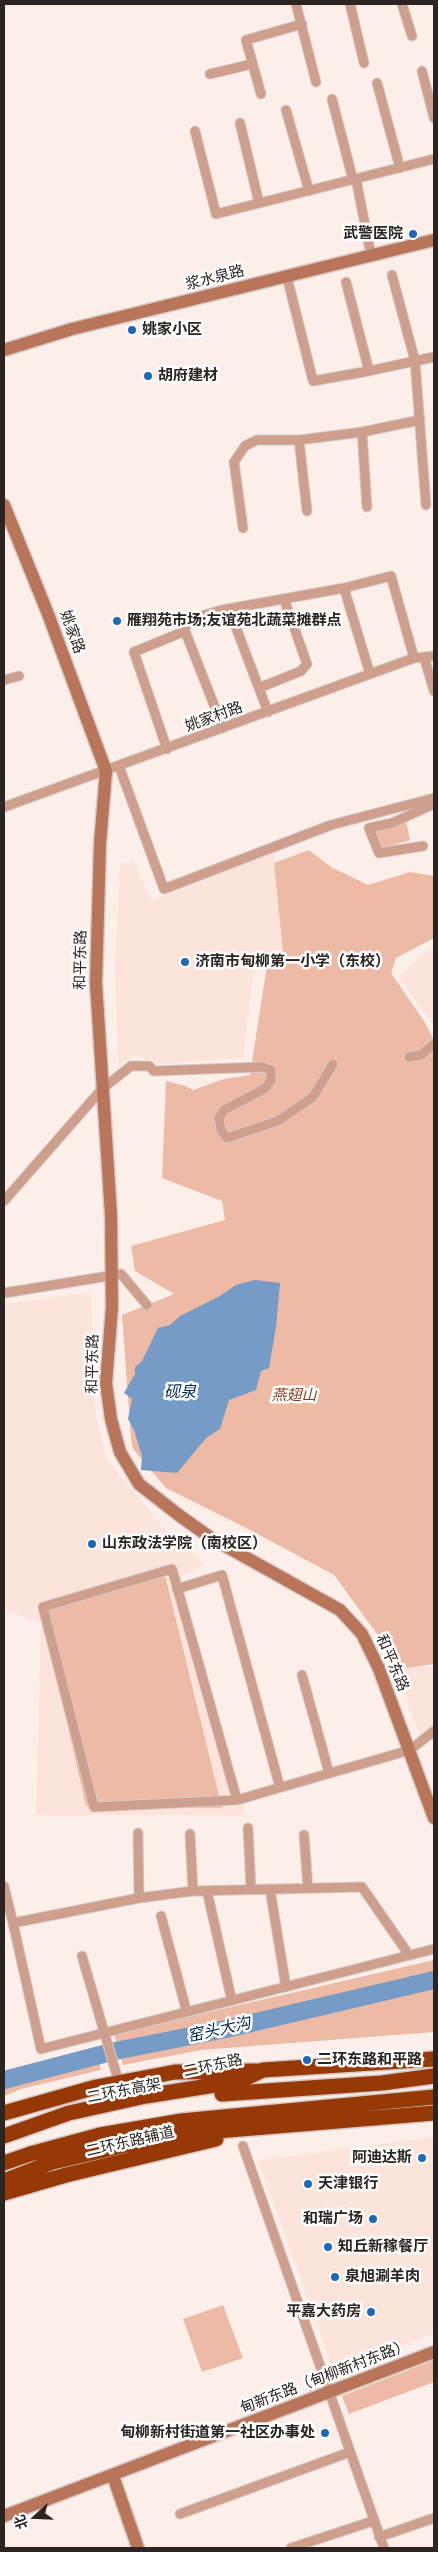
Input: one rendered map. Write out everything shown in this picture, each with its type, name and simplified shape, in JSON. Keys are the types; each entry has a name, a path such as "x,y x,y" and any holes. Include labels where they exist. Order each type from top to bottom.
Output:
{"highway":[{"name":"二环东路","path":"4,2136 68,2113 146,2096 240,2081 263,2070 434,2059"},
{"path":"4,2113 117,2078 175,2072 263,2070"},
{"path":"4,2128 100,2100 263,2070"},
{"name":"二环东高架","path":"4,2142 67,2120 154,2102 259,2090 382,2083 434,2076"},
{"path":"4,2163 100,2135 181,2121 434,2096"},
{"path":"4,2181 53,2162 126,2145 205,2132 434,2113"},
{"path":"4,2174 80,2148 169,2132 249,2121 266,2127"},
{"name":"二环东路辅道","path":"4,2193 66,2175 266,2127"}],"main road":[{"name":"浆水泉路","path":"4,350 72,329 434,240"},
{"name":"姚家路","path":"4,504 48,614 106,771"},
{"name":"和平东路","path":"106,771 100,844 96,983 110,1215 112,1307 106,1383 111,1419 120,1452 139,1484 210,1538 340,1610 362,1634 410,1750 434,1818"},
{"name":"甸新东路（甸柳新村东路）","path":"4,2516 434,2352"},
{"path":"113,2476 138,2548"}],"street":[{"path":"296,4 316,82"},
{"path":"350,4 364,63"},
{"path":"402,4 412,36"},
{"path":"261,94 246,40 302,24"},
{"path":"210,74 252,64"},
{"path":"422,71 434,118"},
{"path":"377,83 400,168"},
{"path":"332,99 354,179 371,255"},
{"path":"286,110 309,191"},
{"path":"240,123 259,203"},
{"path":"195,131 216,214 434,160"},
{"path":"392,275 415,361 426,505"},
{"path":"287,277 313,381 434,357"},
{"path":"346,282 369,371"},
{"path":"243,528 234,462 245,446 257,440 299,440 362,432 420,420"},
{"path":"362,432 367,506"},
{"path":"299,440 307,511"},
{"path":"223,728 185,631 187,620 229,609 344,588 391,576 414,658"},
{"path":"344,588 370,674"},
{"path":"259,688 301,671 307,664 284,599"},
{"path":"229,609 268,712"},
{"path":"167,749 134,652 185,631"},
{"name":"姚家村路","path":"4,807 414,658 434,656"},
{"path":"424,657 434,691"},
{"path":"4,680 19,676"},
{"path":"119,766 164,889 331,825 434,798"},
{"path":"423,846 380,853 369,828 392,823 434,804"},
{"path":"409,1057 421,1055 434,1044"},
{"path":"4,1201 102,1090 131,1066 149,1066 154,1072 262,1067 271,1070 271,1081 264,1089 224,1110 219,1118 221,1130 227,1138 278,1121 313,1097 332,1064"},
{"path":"4,1293 121,1274 147,1305"},
{"path":"237,1800 172,1569 43,1607 94,1807 237,1800 410,1750 434,1731"},
{"path":"177,1589 222,1574 279,1784"},
{"path":"302,1676 329,1773"},
{"path":"248,1828 251,1890"},
{"path":"138,1833 138,1898"},
{"path":"190,1834 193,1891"},
{"path":"304,1835 308,1888"},
{"path":"4,1886 41,2049 434,1949"},
{"path":"13,1923 138,1898 193,1891 362,1887 409,1955"},
{"path":"270,1889 286,1986"},
{"path":"207,1891 231,1997"},
{"path":"161,1916 186,2009"},
{"path":"82,1956 117,2078"},
{"path":"243,2146 384,2548"},
{"path":"180,2514 350,2452"},
{"path":"380,2537 434,2518"},
{"path":"291,2548 373,2521"}],"shaded area":[{"name":"济南市甸柳第一小学（东校）","path":"273,853 283,953 263,953 255,959 243,1058 160,1064 135,1055 118,1066 115,966 120,864 134,862 151,901"},
{"path":"434,945 434,1027 399,977"},
{"name":"山东政法学院（南校区）","path":"91,1292 96,1417 106,1458 159,1523 203,1564 181,1578 246,1815 36,1815 41,1623 4,1610 4,1304"},
{"path":"434,1667 434,1746 432,1739 424,1745 394,1668"},
{"path":"434,2137 434,2333 334,2372 258,2160"}],"green space":[{"path":"406,821 410,840 383,848 375,830"},
{"name":"燕翅山","path":"309,850 331,867 368,885 410,872 434,876 434,938 396,958 391,973 424,1021 434,1040 434,1664 407,1668 405,1663 391,1665 388,1649 334,1575 166,1488 133,1449 131,1439 122,1315 174,1294 135,1271 131,1246 225,1220 222,1201 162,1178 166,1081 186,1086 193,1090 224,1079 250,1075 269,952 283,952 274,863"},
{"path":"163,1567 222,1808 86,1806 40,1605"},
{"path":"434,1960 434,2032 201,2050 123,2065 114,2034"},
{"path":"97,2051 101,2070 21,2089 4,2096 4,2079"},
{"path":"223,2305 243,2358 202,2372 183,2319"},
{"path":"434,2360 434,2382 349,2414 342,2396"}],"water":[{"name":"砚泉","path":"255,1280 280,1283 276,1327 269,1368 261,1371 256,1390 229,1400 220,1429 206,1438 177,1473 141,1470 142,1456 134,1430 128,1419 132,1399 124,1393 135,1374 135,1367 142,1361 158,1328 170,1325 180,1316 218,1297 236,1285"}],"waterway":[{"name":"窑头大沟","path":"4,2080 115,2051 226,2029 434,1980"}],"place":[{"name":"武警医院","path":"413,234"},
{"name":"姚家小区","path":"132,330"},
{"name":"胡府建材","path":"148,376"},
{"name":"雁翔苑市场;友谊苑北蔬菜摊群点","path":"117,621"},
{"name":"济南市甸柳第一小学（东校）","path":"185,962"},
{"name":"山东政法学院（南校区）","path":"92,1544"},
{"name":"二环东路和平路","path":"307,2060"},
{"name":"阿迪达斯","path":"422,2158"},
{"name":"天津银行","path":"308,2184"},
{"name":"和瑞广场","path":"373,2219"},
{"name":"知丘新稼餐厅","path":"328,2247"},
{"name":"泉旭涮羊肉","path":"335,2277"},
{"name":"平嘉大药房","path":"371,2312"},
{"name":"甸柳新村街道第一社区办事处","path":"325,2433"}]}
